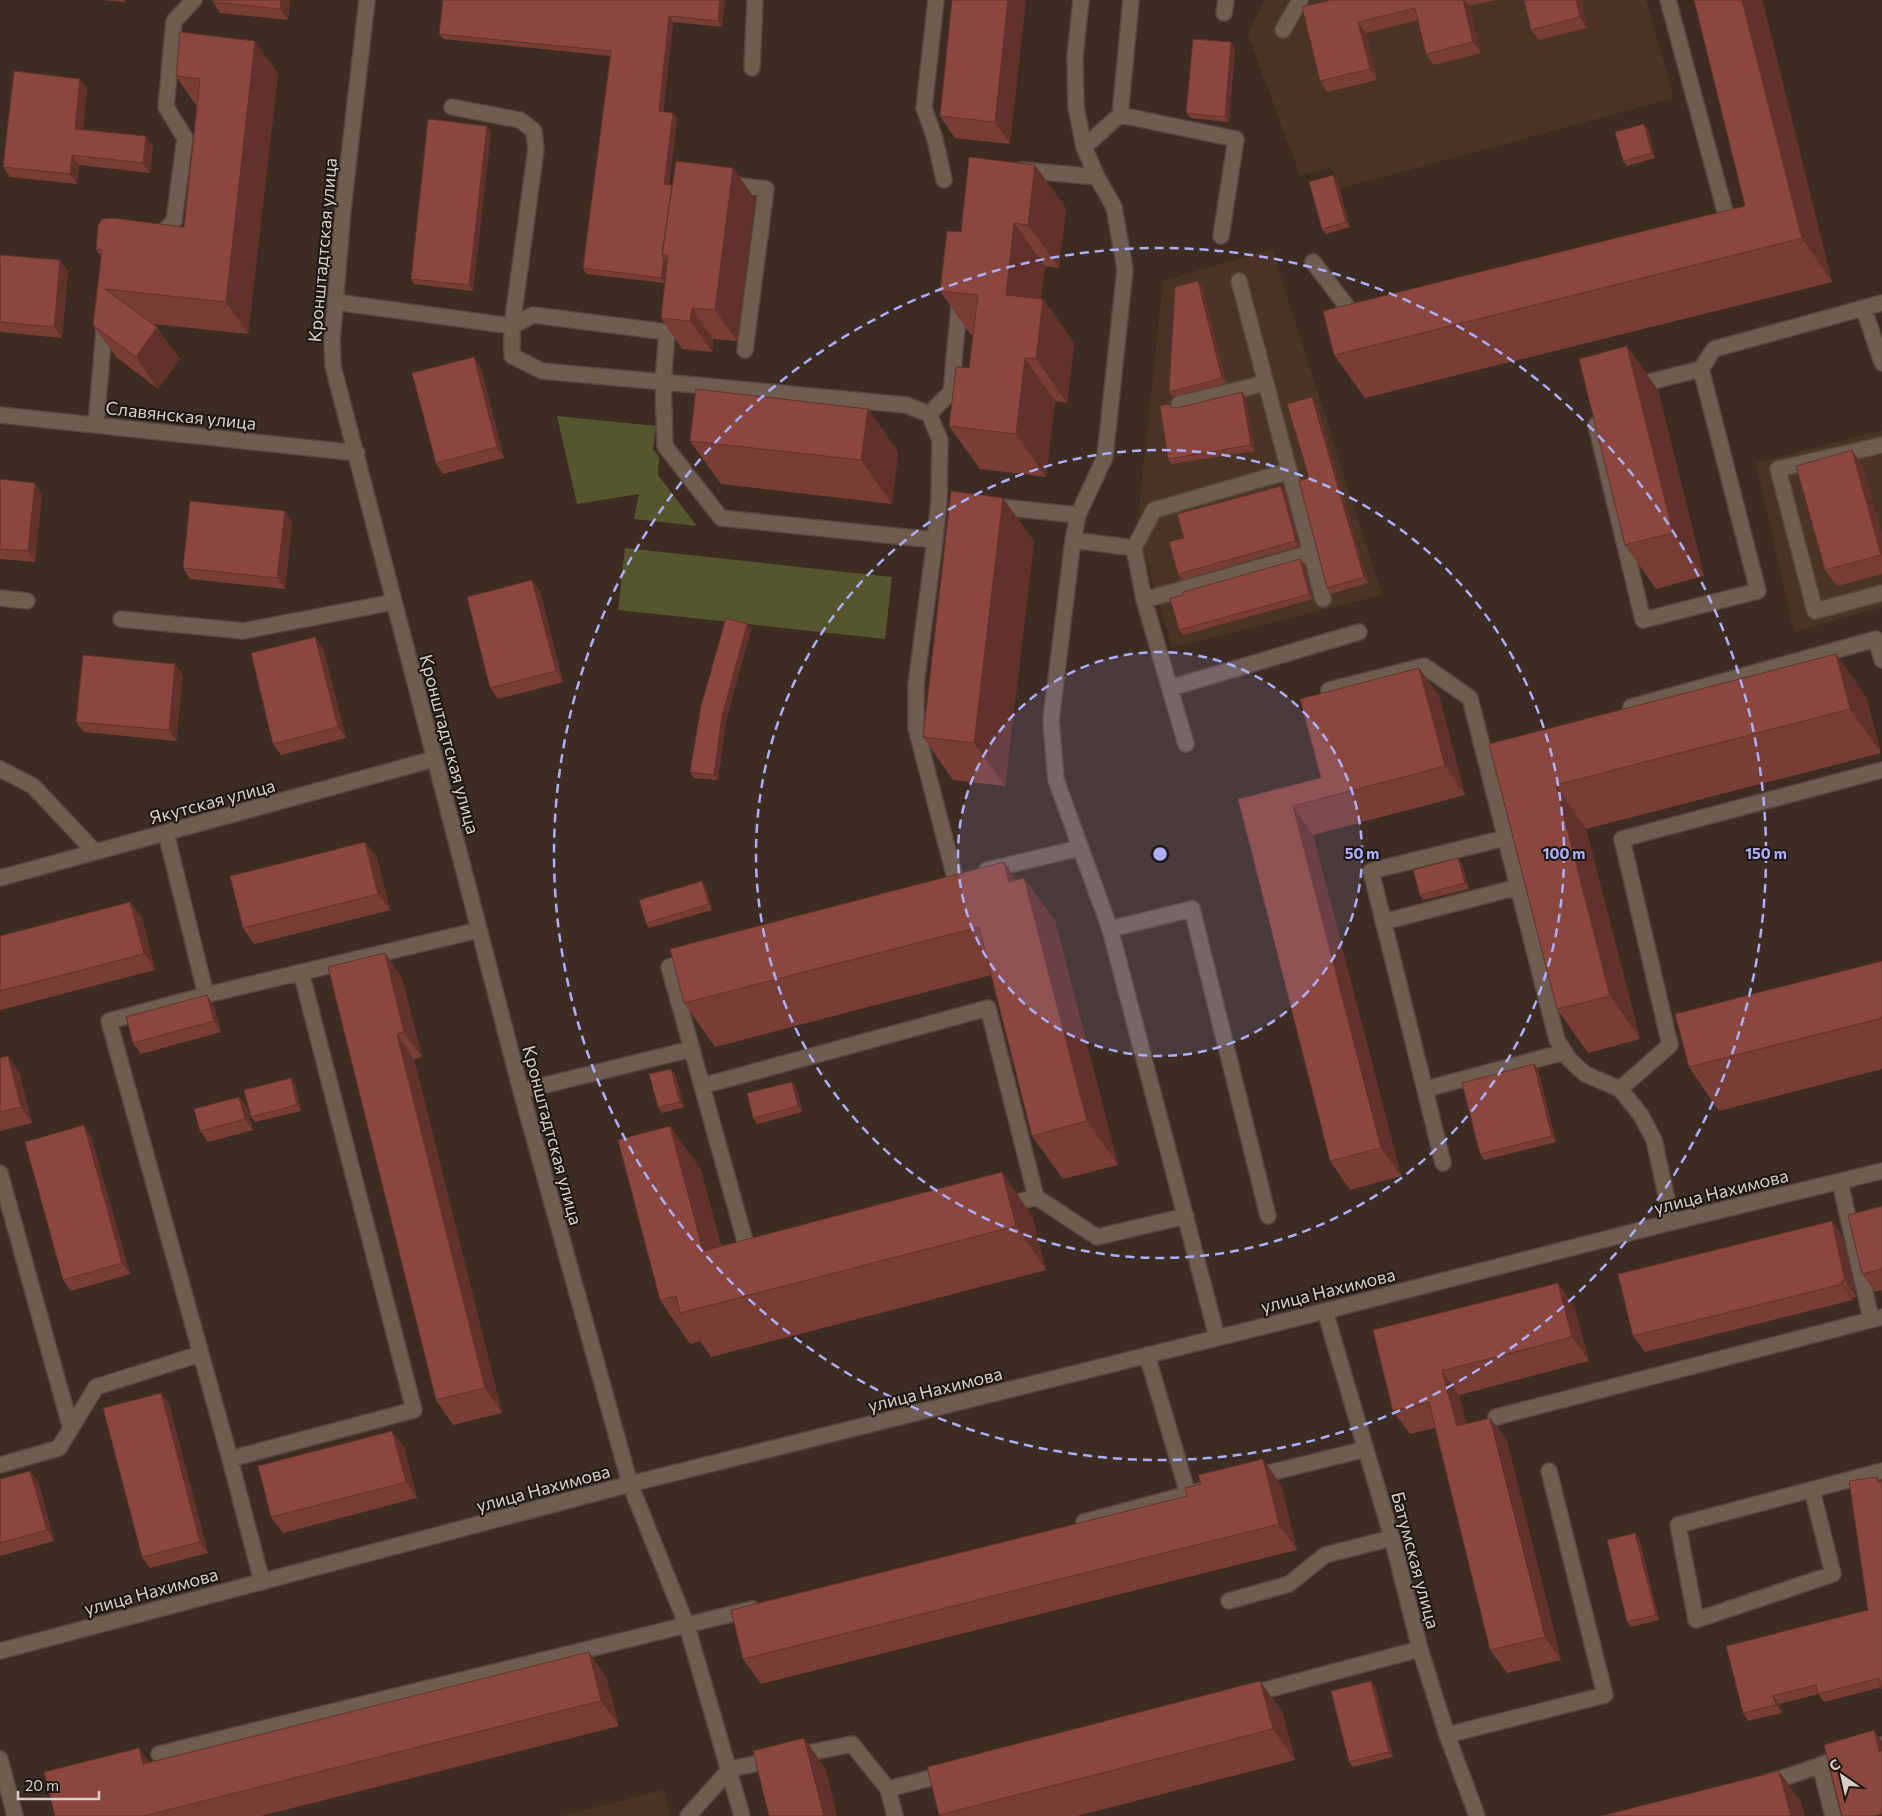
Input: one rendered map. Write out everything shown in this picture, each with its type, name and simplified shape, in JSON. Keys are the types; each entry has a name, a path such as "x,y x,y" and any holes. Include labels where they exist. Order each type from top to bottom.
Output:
{"street":[{"path":"147,239 156,238 174,221 185,138 166,107 174,21 194,0"},
{"name":"Кронштадтская улица","path":"367,0 348,163 335,302 332,341 334,366 521,1091 630,1484 687,1626 730,1769 742,1816"},
{"path":"752,68 755,0"},
{"path":"936,0 924,108 935,139 944,180"},
{"path":"1081,0 1075,56 1076,108 1084,147 1097,177 1114,207 1125,269 1105,457 1078,515 1073,540 1051,720 1056,780 1110,929 1217,1337"},
{"path":"1084,147 1120,115 1131,0"},
{"path":"1283,30 1300,0"},
{"path":"1668,0 1731,233 1722,236"},
{"path":"452,107 520,120 534,131 536,149 512,326 512,356 542,371 906,404 929,414 940,440 939,500 916,684 916,728 965,876"},
{"path":"1120,115 1236,139 1221,236"},
{"path":"1008,174 1022,170 1097,177"},
{"path":"709,182 766,189 745,350"},
{"path":"1313,262 1364,329 1374,327"},
{"path":"1239,281 1323,599"},
{"path":"929,414 951,392 962,282"},
{"path":"96,425 106,302"},
{"path":"335,302 512,326 533,315 666,332"},
{"path":"1617,390 1700,369 1714,349 1882,303"},
{"path":"1864,308 1882,363"},
{"path":"670,313 666,332 663,382 666,446 721,518 934,540"},
{"path":"1592,407 1643,620 1758,590 1700,369"},
{"path":"1179,404 1266,383"},
{"name":"Славянская улица","path":"0,414 357,453"},
{"path":"1882,445 1778,469 1815,611 1882,593"},
{"path":"1186,744 1144,600 1134,548 1154,510 1289,471"},
{"path":"939,500 958,502"},
{"path":"976,504 1078,515"},
{"path":"1073,540 1134,548"},
{"path":"1144,600 1310,552"},
{"path":"0,598 27,601"},
{"path":"121,619 243,631 394,602"},
{"path":"1170,688 1359,632"},
{"path":"1617,711 1876,639 1882,660"},
{"path":"1329,690 1424,666 1470,698 1488,747 1505,838 1556,1040 1569,1059 1585,1074 1620,1089 1641,1115 1654,1140 1672,1222"},
{"name":"Якутская улица","path":"0,878 434,759"},
{"path":"0,768 33,786 95,852"},
{"path":"1620,1089 1675,1043 1622,839 1882,770"},
{"path":"166,833 206,995"},
{"path":"1443,1163 1370,871 1505,838"},
{"path":"936,884 1080,848"},
{"path":"1383,922 1518,887"},
{"path":"1110,929 1192,910 1268,1216"},
{"path":"262,1582 109,1021 206,995 479,930"},
{"path":"707,955 669,967 753,1271 763,1268"},
{"path":"230,1459 414,1410 301,972"},
{"path":"702,1086 988,1008 1036,1197 1097,1237 1186,1216"},
{"path":"521,1091 692,1049"},
{"path":"1426,1089 1565,1052"},
{"name":"улица Нахимова","path":"0,1651 630,1484 1325,1311 1672,1222 1882,1172"},
{"path":"0,1173 71,1429"},
{"path":"1496,1417 1876,1318 1840,1182"},
{"path":"989,1209 1036,1197"},
{"name":"Батумская улица","path":"1325,1311 1392,1538 1420,1649 1446,1735 1477,1816"},
{"path":"0,1465 59,1448 96,1387 200,1354"},
{"path":"1147,1355 1188,1494"},
{"path":"1065,1527 1366,1449"},
{"path":"1446,1735 1605,1695 1549,1471"},
{"path":"1812,1490 1833,1574 1696,1620 1678,1525 1882,1471"},
{"path":"1229,1601 1288,1584 1325,1555 1392,1538"},
{"path":"158,1754 763,1606"},
{"path":"1230,1699 1420,1649"},
{"path":"688,1816 730,1769 852,1744 888,1789 895,1816"},
{"path":"1748,1787 1777,1780 1853,1752 1882,1745"},
{"path":"0,1758 14,1816"},
{"path":"1820,1765 1832,1816"},
{"path":"888,1789 964,1769"}],"shaded area":[{"path":"1265,0 1646,0 1674,98 1339,189 1332,167 1300,176 1248,34"},
{"path":"1272,249 1382,595 1172,648 1137,528 1163,281"},
{"path":"557,416 656,426 653,449 659,457 658,475 697,526 634,519 639,494 577,504"},
{"path":"1882,430 1882,607 1794,632 1756,463"},
{"path":"625,548 892,577 885,639 618,610"},
{"path":"664,1790 670,1816 561,1816"}],"building":[{"path":"213,0 281,0 280,9 213,2"},
{"path":"443,0 720,0 718,21 669,16 659,111 673,113 664,184 672,185 662,255 664,258 661,278 583,268 611,51 439,34"},
{"path":"952,0 1008,0 995,122 940,116"},
{"path":"1331,0 1463,0 1473,42 1426,54 1415,8 1358,22 1370,69 1320,81 1302,7"},
{"path":"1524,0 1576,0 1580,17 1531,30"},
{"path":"1694,0 1742,0 1802,238 1334,355 1323,311 1745,206"},
{"path":"180,32 255,41 226,302 105,289 157,327 136,357 93,325 102,250 96,249 98,225 102,219 112,218 184,227 200,79 176,76"},
{"path":"1193,39 1231,42 1225,117 1186,113"},
{"path":"14,71 80,79 75,129 146,136 143,163 72,155 70,174 3,167"},
{"path":"428,119 487,126 469,285 411,279"},
{"path":"1644,124 1652,153 1623,161 1615,132"},
{"path":"969,157 1035,165 1028,225 1014,223 1006,295 1043,299 1036,359 1025,358 1016,434 949,426 956,367 969,368 978,295 940,291 947,231 961,232"},
{"path":"676,161 733,168 715,310 692,308 690,321 661,318 668,255 662,255"},
{"path":"1333,175 1346,222 1322,229 1309,182"},
{"path":"0,255 60,260 54,327 0,322"},
{"path":"1198,281 1222,378 1169,392 1175,287"},
{"path":"1627,346 1673,533 1625,545 1579,359"},
{"path":"474,357 497,447 436,463 412,373"},
{"path":"696,389 868,409 861,460 690,441"},
{"path":"1242,392 1251,445 1168,459 1160,406 1168,404 1177,408"},
{"path":"1312,397 1364,577 1327,588 1299,481 1309,478 1287,404"},
{"path":"1852,450 1881,555 1825,570 1796,466"},
{"path":"0,479 35,483 28,551 0,549"},
{"path":"1281,486 1296,541 1178,574 1169,542 1184,538 1177,514"},
{"path":"951,491 1003,498 974,743 923,737"},
{"path":"190,501 285,511 277,578 183,568"},
{"path":"1300,559 1309,594 1179,630 1170,598 1183,595 1183,592"},
{"path":"532,580 556,671 490,688 467,597"},
{"path":"726,618 747,624 722,716 714,775 690,772 701,706"},
{"path":"315,637 338,727 273,744 251,653"},
{"path":"1836,654 1850,709 1556,785 1610,996 1557,1009 1489,744"},
{"path":"83,655 175,664 169,730 76,722"},
{"path":"1419,668 1445,766 1293,806 1381,1148 1330,1161 1238,799 1321,778 1300,699"},
{"path":"365,842 378,894 243,928 230,876"},
{"path":"1458,858 1465,883 1420,895 1413,870"},
{"path":"1004,862 1009,882 1024,878 1087,1121 1032,1136 979,927 684,1003 670,949"},
{"path":"702,881 709,904 646,923 639,900"},
{"path":"130,902 144,954 0,991 0,936"},
{"path":"385,953 404,1032 397,1034 485,1388 436,1400 328,967"},
{"path":"1882,961 1882,1018 1689,1067 1675,1014"},
{"path":"207,995 214,1021 133,1043 126,1017"},
{"path":"8,1056 21,1107 0,1112 0,1058"},
{"path":"1534,1064 1552,1136 1480,1154 1462,1083"},
{"path":"671,1069 680,1102 658,1107 649,1074"},
{"path":"291,1078 297,1105 251,1117 244,1090"},
{"path":"792,1082 798,1106 753,1118 747,1093"},
{"path":"239,1097 245,1119 200,1131 194,1109"},
{"path":"84,1125 122,1263 63,1280 25,1142"},
{"path":"670,1126 703,1251 1002,1172 1016,1226 680,1313 676,1296 660,1300 618,1140"},
{"path":"1882,1206 1882,1269 1862,1274 1848,1215"},
{"path":"1832,1221 1845,1281 1841,1281 1842,1284 1633,1336 1618,1274"},
{"path":"1558,1283 1572,1337 1442,1371 1457,1426 1490,1418 1545,1637 1490,1650 1429,1402 1393,1411 1373,1330"},
{"path":"161,1393 200,1542 142,1557 103,1408"},
{"path":"392,1431 406,1482 271,1517 258,1466"},
{"path":"1263,1459 1279,1524 743,1659 731,1610 1187,1496 1185,1488 1201,1484 1198,1475"},
{"path":"30,1471 47,1530 0,1543 0,1479"},
{"path":"1877,1477 1878,1482 1882,1481 1882,1689 1879,1678 1818,1694 1816,1685 1773,1696 1776,1705 1743,1713 1726,1646 1868,1610 1849,1481"},
{"path":"1635,1533 1656,1615 1627,1622 1607,1540"},
{"path":"589,1652 601,1701 143,1816 55,1816 44,1772 139,1748 143,1764"},
{"path":"1260,1681 1273,1729 939,1815 927,1767"},
{"path":"1371,1681 1389,1752 1349,1762 1331,1691"},
{"path":"1874,1730 1879,1751 1882,1750 1882,1814 1875,1816 1842,1816 1824,1745"},
{"path":"804,1738 824,1816 769,1816 753,1751"},
{"path":"1779,1771 1791,1816 1601,1816"}]}
